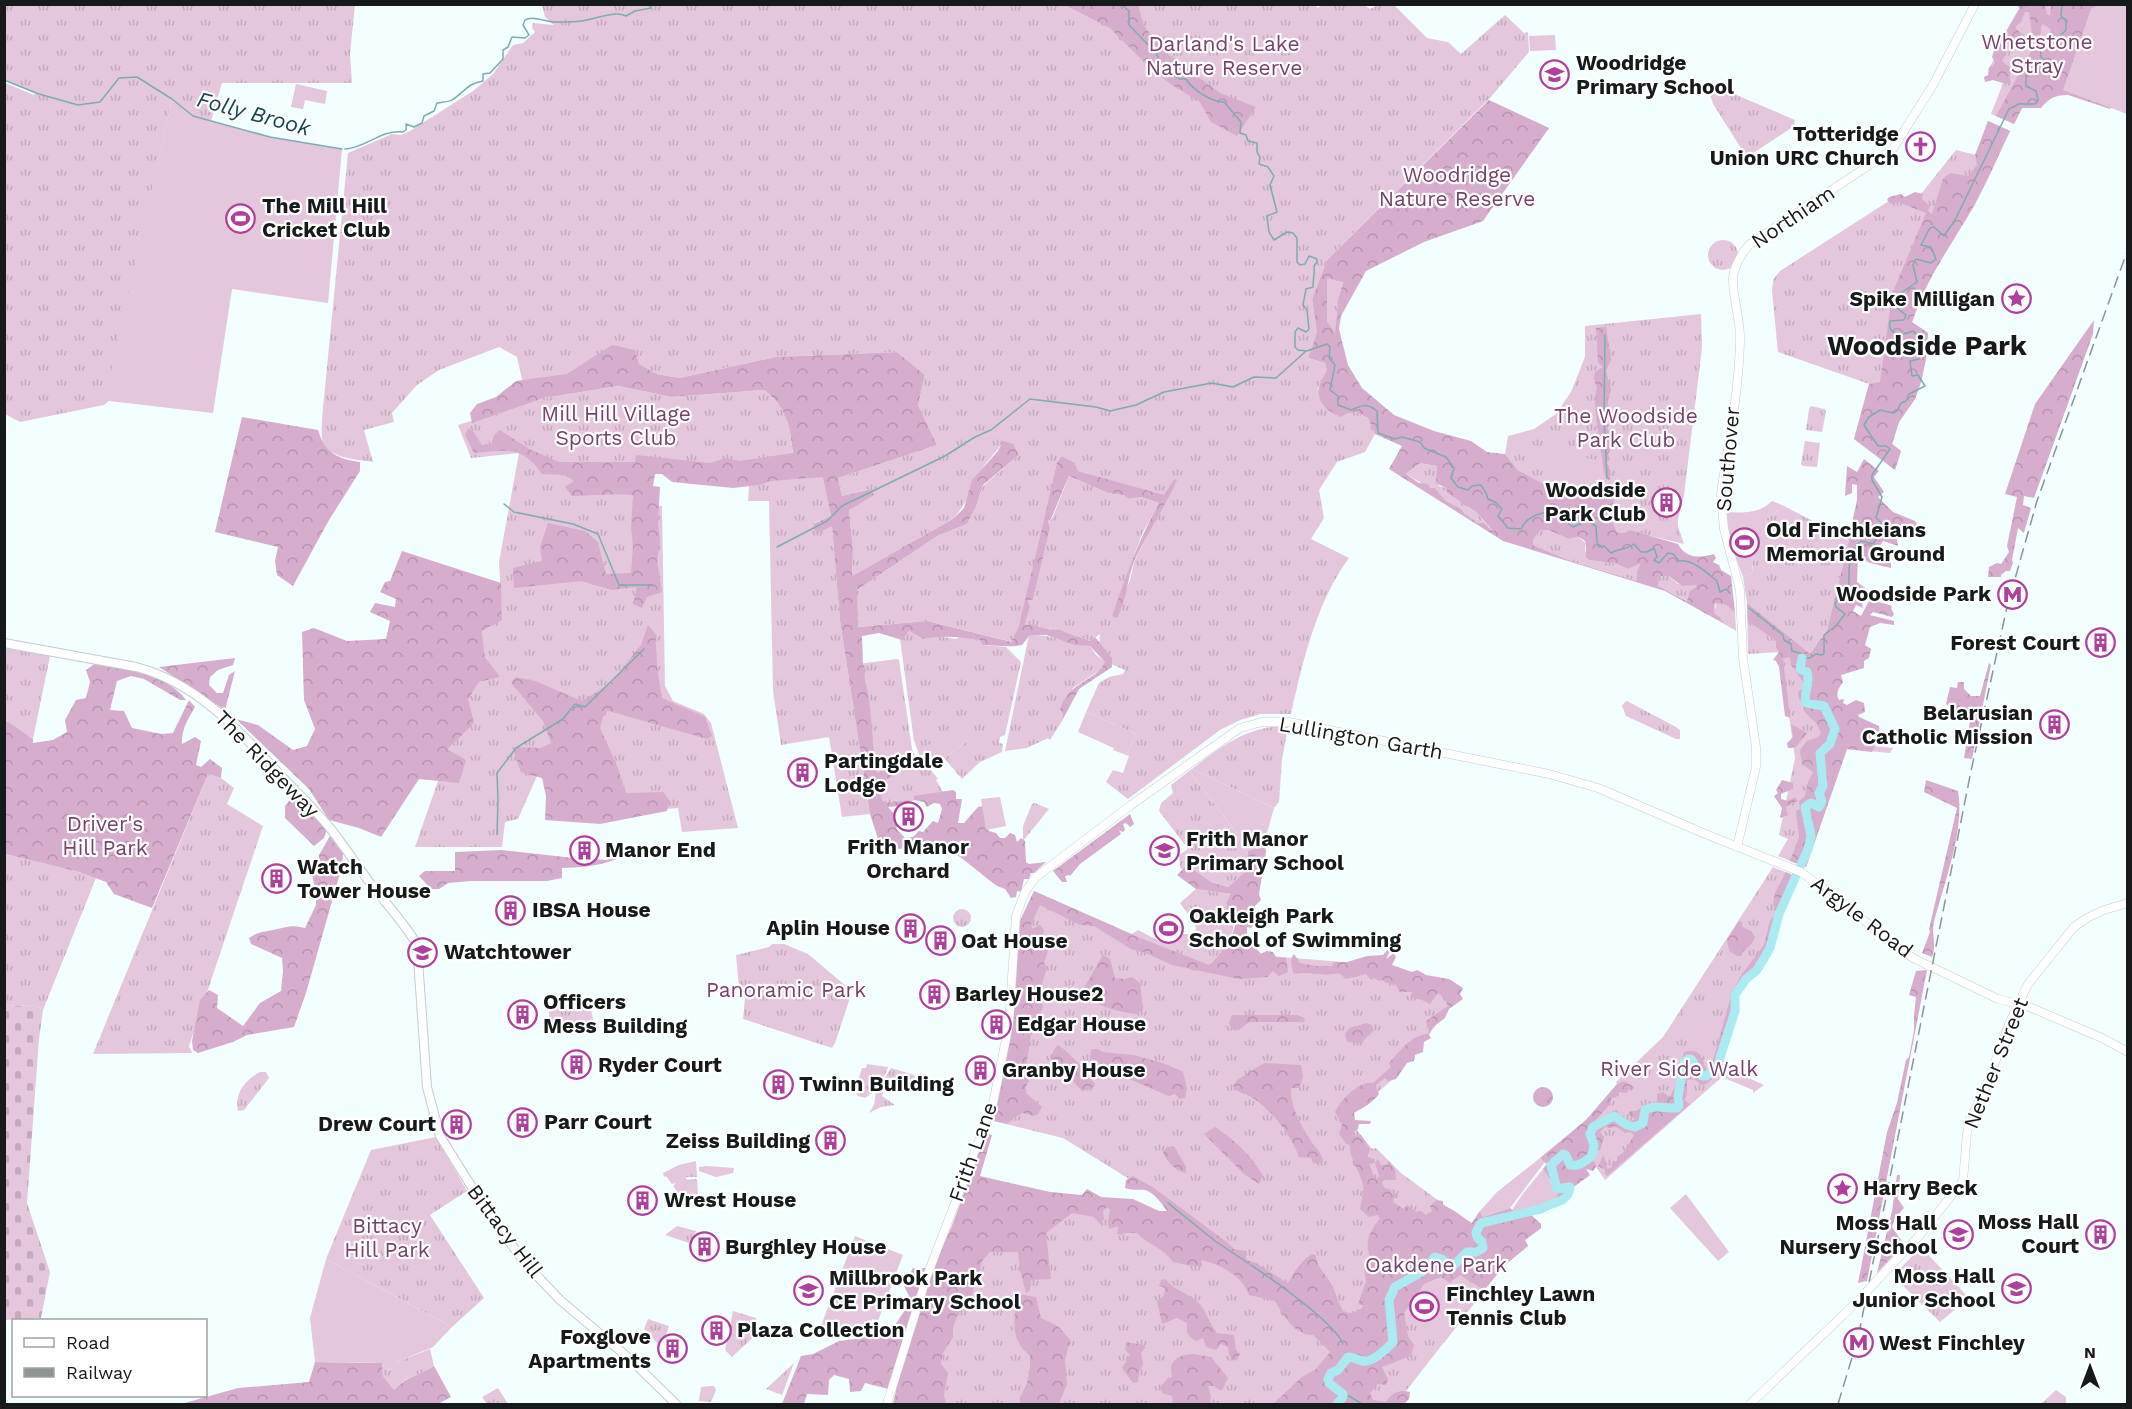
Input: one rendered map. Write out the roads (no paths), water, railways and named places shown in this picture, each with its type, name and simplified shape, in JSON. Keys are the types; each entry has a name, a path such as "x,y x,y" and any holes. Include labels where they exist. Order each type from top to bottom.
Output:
{"main road":[{"name":"The Ridgeway","path":"4,643 151,671 195,694 228,720 329,828 372,886 408,928 417,945 421,1009"},
{"name":"Bittacy Hill","path":"421,1009 427,1061 427,1087 439,1131 473,1189 523,1261 560,1300 630,1359 676,1404"}],"street":[{"name":"Northiam","path":"1733,277 1740,256 1750,244 1892,150 1933,85 1975,4"},
{"name":"Southover","path":"1733,277 1739,314 1740,343 1721,494 1721,512 1740,590 1743,658 1757,754 1737,847"},
{"name":"Lullington Garth","path":"1025,892 1035,878 1215,745 1240,728 1274,721 1289,722 1572,779 1737,847"},
{"name":"Argyle Road","path":"1737,847 1798,871 1914,958 1998,999 2027,1006 2086,1031 2127,1052"},
{"name":"Frith Lane","path":"887,1404 927,1276 993,1104 1009,1024 1016,916 1025,892"},
{"name":"Nether Street","path":"1750,1404 1859,1300 1919,1236 1963,1181 1966,1133 1970,1120 2028,984 2074,927 2104,910 2127,903"}],"waterway":[{"name":"Folly Brook","path":"345,149 360,146 388,133 403,132 406,130 406,124 414,127 422,123 424,116 434,111 437,103 451,101 469,86 483,81 483,74 490,73 503,59 503,50 508,47 512,37 525,38 529,35 523,25 525,20 533,18 569,22 616,14 626,16 635,11 651,8 649,4"},
{"name":"Folly Brook","path":"1121,4 1129,11 1129,25 1157,54 1161,67 1180,79 1186,79 1208,98 1224,102 1241,122 1240,133 1246,135 1248,141 1257,143 1259,164 1268,167 1274,176 1270,185 1277,212 1267,216 1269,232 1274,240 1287,232 1293,233 1297,238 1297,262 1300,265 1305,264 1309,256 1317,259 1314,266 1313,287 1306,289 1303,305 1307,310 1309,329 1306,332 1298,328 1295,332 1295,347 1298,350 1307,351 1327,344 1330,347 1329,358 1335,365 1330,390 1338,396 1338,405 1351,410 1361,406 1370,407 1377,411 1378,433 1395,439 1402,437 1420,442 1424,448 1446,457 1454,468 1451,478 1458,487 1468,490 1472,486 1481,485 1488,499 1502,509 1498,516 1508,528 1521,529 1533,517 1561,509 1567,514 1569,524 1573,527 1587,521 1596,526 1599,547 1604,546 1611,553 1634,544 1641,552 1654,548 1657,557 1654,560 1659,563 1668,553 1673,554 1679,561 1695,564 1709,574 1717,581 1720,592 1726,589 1730,593"},
{"path":"1749,608 1783,635 1784,640 1791,644 1792,651 1803,654 1802,658 1824,654 1824,635 1836,626 1845,614 1836,607 1835,603 1840,597 1848,596 1852,552 1861,541 1873,544 1885,531 1881,530 1881,522 1876,518 1882,497 1872,480 1872,475 1890,449 1886,446 1878,446 1864,425 1869,417 1880,410 1893,413 1897,411 1909,394 1925,386 1918,375 1912,376 1910,361 1919,359 1922,341 1913,331 1897,334 1891,330 1890,321 1904,320 1906,315 1894,306 1901,293 1917,282 1913,265 1916,259 1931,263 1936,259 1931,247 1921,245 1930,228 1934,227 1944,236 1955,220 2009,109 2019,104 2035,104 2038,100 2036,91 2026,86 2026,76 2030,70 2045,73 2046,63 2041,57 2040,45 2056,47 2059,37 2066,30 2066,21 2061,16 2062,4"},
{"name":"Folly Brook","path":"4,80 39,94 78,105 100,102 119,78 137,77 172,99 193,116 270,137 342,149"},
{"path":"1605,335 1604,418 1607,478"},
{"path":"777,547 827,521 842,506 945,456 991,430 1030,399 1096,407 1110,411 1136,405 1164,392 1212,383 1233,387 1254,377 1276,378 1305,352"},
{"path":"504,504 514,512 573,524 598,534 619,585 652,585"},
{"path":"497,834 497,773 516,748 563,719 575,704 585,707 644,649"},
{"path":"1337,1404 1343,1394 1329,1383 1331,1373 1338,1370 1348,1357 1363,1361 1371,1360 1393,1342 1389,1300 1395,1287 1423,1271 1435,1257 1453,1266 1467,1252 1476,1252 1483,1248 1476,1232 1481,1223 1541,1209 1563,1199 1570,1187 1557,1189 1551,1165 1563,1154 1566,1155 1570,1165 1582,1163 1592,1156 1594,1145 1590,1134 1593,1127 1614,1116 1627,1125 1635,1127 1643,1123 1645,1110 1649,1108 1677,1108 1684,1062 1688,1059 1691,1059 1702,1076 1706,1076 1717,1067 1735,1011 1735,995 1746,979 1757,970 1770,948 1779,914 1808,849 1811,836 1805,807 1811,803 1819,807 1822,802 1819,793 1823,786 1820,753 1830,744 1835,729 1824,706 1806,703 1808,676 1807,672 1800,669 1802,658"},
{"path":"1168,1203 1215,1241 1248,1263"},
{"path":"1251,1265 1328,1324 1343,1344"},
{"path":"1343,1397 1349,1396 1362,1404"}],"railway":[{"path":"1838,1404 1858,1338 1971,771 2007,607 2037,501 2128,249"}],"place":[{"name":"Woodridge Primary School","path":"1555,75"},
{"name":"Totteridge Union URC Church","path":"1920,146"},
{"name":"The Mill Hill Cricket Club","path":"241,218"},
{"name":"Spike Milligan","path":"2016,299"},
{"name":"Woodside Park Club","path":"1667,502"},
{"name":"Old Finchleians Memorial Ground","path":"1745,542"},
{"name":"Woodside Park","path":"2012,594"},
{"name":"Forest Court","path":"2101,643"},
{"name":"Belarusian Catholic Mission","path":"2054,725"},
{"name":"Partingdale Lodge","path":"803,773"},
{"name":"Frith Manor Orchard","path":"908,816"},
{"name":"Manor End","path":"584,850"},
{"name":"Frith Manor Primary School","path":"1165,851"},
{"name":"Watch Tower House","path":"276,879"},
{"name":"IBSA House","path":"511,910"},
{"name":"Aplin House","path":"911,928"},
{"name":"Oakleigh Park School of Swimming","path":"1168,928"},
{"name":"Oat House","path":"940,941"},
{"name":"Watchtower","path":"423,952"},
{"name":"Barley House2","path":"934,994"},
{"name":"Officers Mess Building","path":"522,1014"},
{"name":"Edgar House","path":"996,1024"},
{"name":"Ryder Court","path":"577,1065"},
{"name":"Granby House","path":"981,1070"},
{"name":"Twinn Building","path":"778,1084"},
{"name":"Parr Court","path":"523,1122"},
{"name":"Drew Court","path":"457,1124"},
{"name":"Zeiss Building","path":"831,1141"},
{"name":"Harry Beck","path":"1842,1188"},
{"name":"Wrest House","path":"643,1200"},
{"name":"Moss Hall Court","path":"2100,1234"},
{"name":"Moss Hall Nursery School","path":"1958,1235"},
{"name":"Burghley House","path":"704,1247"},
{"name":"Moss Hall Junior School","path":"2016,1288"},
{"name":"Millbrook Park CE Primary School","path":"808,1290"},
{"name":"Finchley Lawn Tennis Club","path":"1425,1306"},
{"name":"Plaza Collection","path":"716,1330"},
{"name":"West Finchley","path":"1858,1343"},
{"name":"Foxglove Apartments","path":"672,1349"}],"district":[{"name":"Woodside Park","path":"1927,346"}],"park label":[{"name":"Whetstone Stray","path":"2037,54"},
{"name":"Darland's Lake Nature Reserve","path":"1224,56"},
{"name":"Woodridge Nature Reserve","path":"1457,187"},
{"name":"Mill Hill Village Sports Club","path":"616,426"},
{"name":"The Woodside Park Club","path":"1626,428"},
{"name":"Driver's Hill Park","path":"105,836"},
{"name":"Panoramic Park","path":"786,990"},
{"name":"River Side Walk","path":"1679,1069"},
{"name":"Bittacy Hill Park","path":"387,1238"},
{"name":"Oakdene Park","path":"1436,1265"}]}
